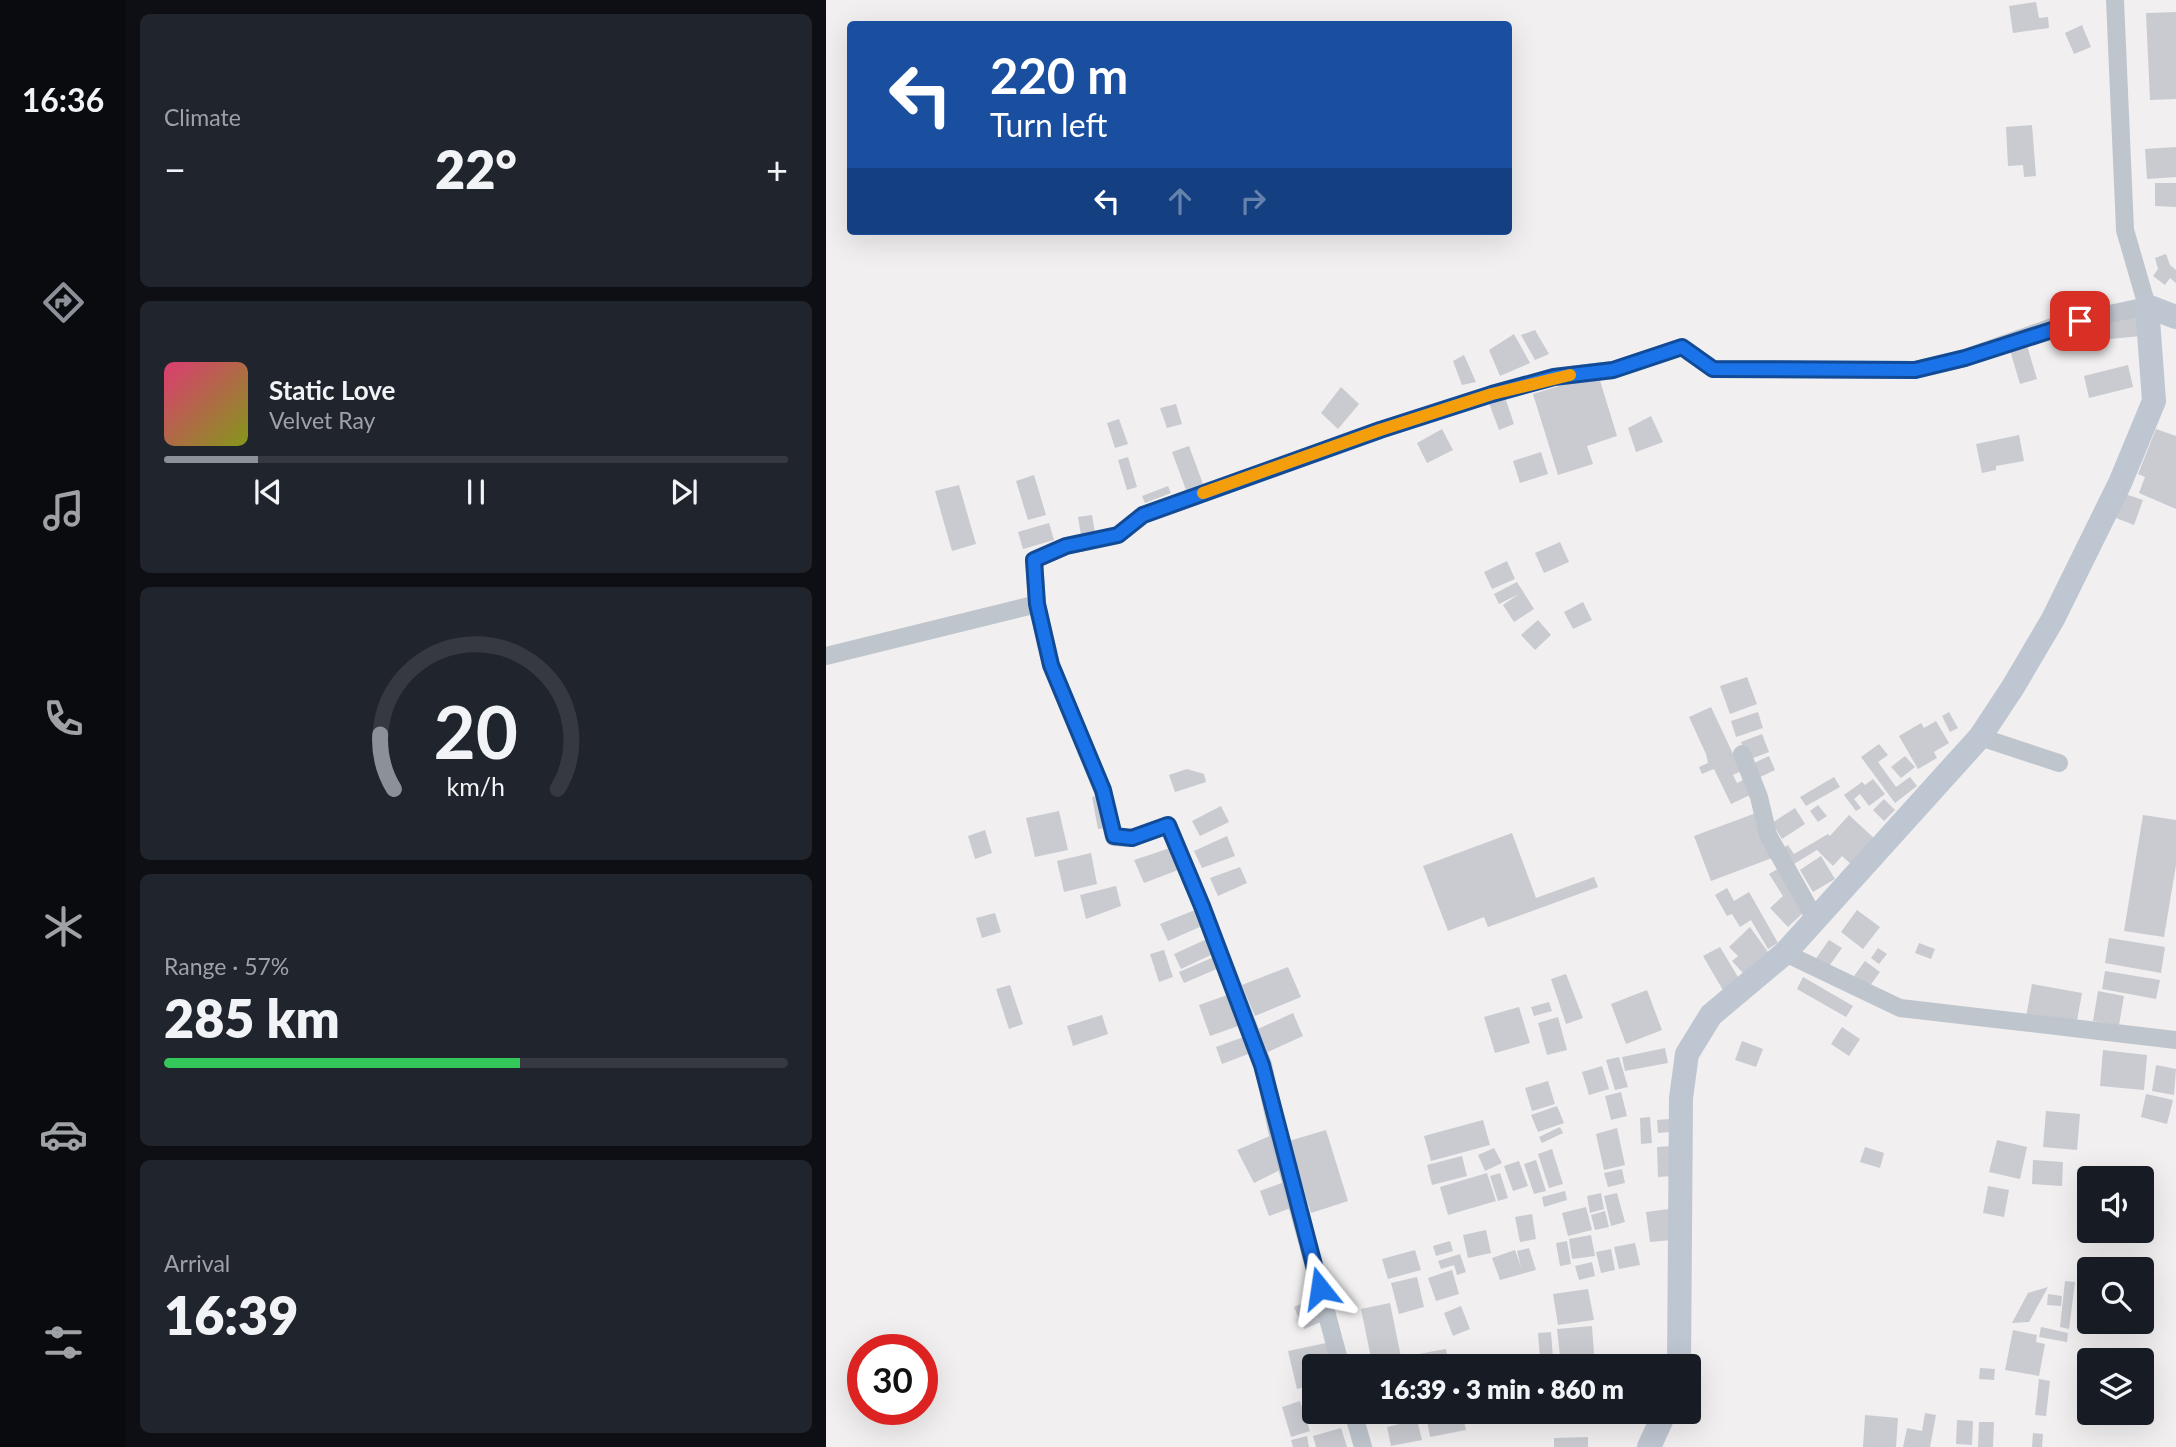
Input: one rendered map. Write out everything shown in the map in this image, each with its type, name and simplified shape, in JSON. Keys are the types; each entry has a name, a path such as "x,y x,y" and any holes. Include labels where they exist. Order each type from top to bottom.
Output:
{"street":[{"path":"1679,1354 1681,1098 1687,1054 1711,1015 1785,953 1980,737 2053,620 2120,483 2154,401 2147,306 2124,230 2115,0"},
{"path":"1337,1354 1262,1065 1202,906 1168,825 1132,838 1114,836 1103,790 1051,665 1037,604 1034,560 1066,546 1118,535 1143,515 1368,434 1541,381 1613,370 1682,347 1713,369 1915,370 1965,358 2058,326 2147,306 2176,317"},
{"path":"826,656 1037,604"},
{"path":"1980,737 2059,763"},
{"path":"1742,754 1759,797 1768,835 1815,919"},
{"path":"1785,953 1900,1008 2176,1040"},
{"path":"1356,1424 1363,1447"},
{"path":"1649,1447 1660,1424"}],"building":[{"path":"2036,2 2039,18 2048,17 2049,28 2013,33 2009,6"},
{"path":"2176,12 2176,99 2150,100 2146,13"},
{"path":"2082,25 2091,47 2074,54 2065,33"},
{"path":"2032,125 2036,176 2024,177 2023,165 2008,166 2006,127"},
{"path":"2176,147 2176,177 2147,179 2145,149"},
{"path":"2155,183 2176,183 2176,207 2155,206"},
{"path":"2166,254 2170,265 2176,270 2176,283 2170,278 2165,285 2153,276 2158,269 2155,258"},
{"path":"2138,314 2141,336 2069,343 2066,324"},
{"path":"1535,330 1549,354 1535,360 1521,335"},
{"path":"1514,334 1530,363 1500,376 1489,350"},
{"path":"2026,342 2037,379 2020,384 2009,347"},
{"path":"1464,355 1476,382 1462,385 1453,361"},
{"path":"2128,365 2133,387 2089,398 2084,376"},
{"path":"1598,374 1617,436 1587,446 1593,464 1558,475 1533,394"},
{"path":"1341,387 1359,404 1338,429 1321,413"},
{"path":"1505,397 1514,424 1499,430 1489,403"},
{"path":"1176,404 1182,424 1167,428 1160,408"},
{"path":"1651,416 1663,442 1636,452 1628,428"},
{"path":"1119,419 1128,444 1115,448 1107,423"},
{"path":"1442,429 1453,450 1427,463 1417,443"},
{"path":"2156,429 2176,436 2176,509 2139,493 2145,477 2138,474"},
{"path":"2019,435 2024,461 1996,466 1996,470 1982,473 1976,444"},
{"path":"1189,446 1203,484 1186,490 1172,452"},
{"path":"1541,452 1548,474 1520,483 1513,461"},
{"path":"1128,457 1137,487 1127,490 1118,460"},
{"path":"1034,475 1046,515 1028,520 1016,481"},
{"path":"959,485 976,544 952,551 935,491"},
{"path":"1168,486 1171,493 1145,503 1142,496"},
{"path":"2125,494 2143,500 2134,525 2116,518"},
{"path":"1092,515 1095,533 1081,535 1078,517"},
{"path":"1049,523 1054,540 1023,549 1018,532"},
{"path":"1560,542 1569,562 1544,573 1535,553"},
{"path":"1507,561 1515,579 1492,589 1484,572"},
{"path":"1517,582 1534,609 1514,622 1503,605 1519,594 1499,604 1494,594"},
{"path":"1583,602 1592,620 1573,629 1564,612"},
{"path":"1538,620 1551,635 1535,650 1521,635"},
{"path":"1747,677 1757,704 1730,714 1720,686"},
{"path":"1711,707 1741,771 1733,775 1737,783 1745,779 1752,794 1731,804 1714,769 1702,774 1699,767 1708,763 1689,717"},
{"path":"1758,712 1763,728 1736,737 1731,721"},
{"path":"1949,712 1958,728 1950,732 1942,716"},
{"path":"1936,721 1949,743 1934,752 1937,758 1918,769 1899,736 1921,723 1924,728"},
{"path":"1762,734 1769,752 1748,760 1741,742"},
{"path":"1879,744 1888,755 1878,762 1896,787 1910,777 1917,786 1895,803 1861,757"},
{"path":"1769,756 1775,770 1756,779 1750,765"},
{"path":"1905,756 1915,767 1901,778 1891,767"},
{"path":"1187,769 1204,774 1206,782 1175,792 1169,775"},
{"path":"1834,777 1840,787 1806,806 1800,797"},
{"path":"1873,779 1885,794 1869,806 1860,794 1854,799 1861,808 1856,811 1844,795 1862,782 1865,785"},
{"path":"1103,795 1110,827 1098,829 1092,797"},
{"path":"1884,799 1895,810 1884,821 1873,810"},
{"path":"1818,805 1827,816 1818,822 1810,811"},
{"path":"1221,806 1229,822 1200,836 1192,821"},
{"path":"1795,808 1805,824 1782,839 1772,823"},
{"path":"1059,811 1068,850 1035,857 1026,818"},
{"path":"1756,813 1772,858 1711,881 1694,836"},
{"path":"1849,815 1876,840 1853,866 1842,856 1833,866 1817,850 1789,867 1779,850 1788,845 1794,854 1828,834 1830,836"},
{"path":"2143,815 2176,820 2176,865 2164,937 2124,931"},
{"path":"985,830 992,853 975,859 968,836"},
{"path":"1512,833 1536,898 1594,877 1598,887 1488,927 1484,917 1448,931 1423,866"},
{"path":"1227,836 1235,856 1202,868 1194,851"},
{"path":"1170,848 1178,870 1144,883 1134,860"},
{"path":"1091,853 1097,884 1064,892 1057,861"},
{"path":"1821,856 1835,879 1813,892 1800,870"},
{"path":"1240,867 1247,883 1218,896 1210,878"},
{"path":"1781,867 1805,911 1788,927 1770,908 1783,896 1769,874"},
{"path":"1116,886 1121,906 1086,919 1080,895"},
{"path":"1727,888 1734,901 1749,892 1778,943 1768,949 1751,920 1740,927 1732,914 1727,916 1715,895"},
{"path":"1195,910 1202,926 1168,941 1160,924"},
{"path":"1857,910 1880,927 1863,949 1841,932"},
{"path":"995,913 1001,932 982,938 976,918"},
{"path":"1750,927 1768,952 1743,973 1732,961 1738,956 1729,947"},
{"path":"1209,938 1215,953 1181,969 1174,954"},
{"path":"2109,938 2165,947 2161,973 2105,963"},
{"path":"1829,940 1842,948 1827,969 1815,960"},
{"path":"1919,943 1935,949 1931,959 1915,953"},
{"path":"1720,947 1744,987 1727,997 1703,956"},
{"path":"1878,948 1887,954 1879,964 1871,958"},
{"path":"1164,950 1173,977 1159,982 1150,954"},
{"path":"1214,957 1219,968 1184,983 1179,972"},
{"path":"1865,961 1880,972 1869,987 1854,976"},
{"path":"1288,967 1301,997 1255,1016 1242,985"},
{"path":"2105,971 2160,980 2156,999 2102,989"},
{"path":"1566,974 1583,1018 1566,1024 1551,979"},
{"path":"1803,977 1853,1006 1846,1017 1797,989"},
{"path":"2032,984 2082,993 2076,1026 2026,1017"},
{"path":"1010,985 1023,1024 1009,1029 996,989"},
{"path":"1647,990 1662,1030 1626,1044 1611,1004"},
{"path":"2098,991 2124,996 2119,1025 2093,1021"},
{"path":"1230,994 1241,1025 1210,1036 1199,1005"},
{"path":"1549,1002 1552,1011 1534,1016 1531,1007"},
{"path":"1519,1007 1530,1043 1495,1053 1484,1017"},
{"path":"1293,1013 1303,1036 1268,1052 1258,1029"},
{"path":"1102,1015 1108,1034 1073,1046 1067,1026"},
{"path":"1558,1017 1567,1050 1547,1055 1538,1023"},
{"path":"1842,1027 1860,1039 1849,1056 1831,1044"},
{"path":"1249,1035 1256,1051 1222,1064 1216,1047"},
{"path":"1742,1041 1763,1049 1756,1067 1735,1060"},
{"path":"1665,1048 1668,1063 1625,1071 1622,1057"},
{"path":"2103,1050 2147,1055 2144,1090 2100,1086"},
{"path":"1619,1057 1628,1087 1615,1090 1606,1060"},
{"path":"2156,1065 2176,1069 2174,1095 2152,1091"},
{"path":"1602,1066 1609,1089 1589,1095 1582,1072"},
{"path":"1548,1081 1555,1104 1532,1111 1525,1088"},
{"path":"1621,1092 1627,1116 1611,1120 1605,1096"},
{"path":"2146,1094 2173,1100 2167,1124 2141,1117"},
{"path":"1557,1106 1564,1123 1538,1132 1531,1115"},
{"path":"2046,1111 2080,1114 2077,1150 2043,1147"},
{"path":"1650,1117 1652,1143 1641,1144 1640,1118"},
{"path":"1669,1119 1670,1132 1658,1133 1657,1120"},
{"path":"1483,1120 1490,1145 1431,1161 1424,1136"},
{"path":"1560,1127 1563,1133 1542,1143 1539,1137"},
{"path":"1617,1128 1625,1165 1604,1170 1596,1134"},
{"path":"1326,1130 1348,1201 1311,1213 1289,1141"},
{"path":"1272,1135 1284,1168 1254,1183 1237,1150"},
{"path":"1997,1140 2027,1147 2020,1179 1989,1172"},
{"path":"1671,1146 1672,1176 1658,1177 1657,1147"},
{"path":"1865,1147 1884,1153 1880,1168 1860,1162"},
{"path":"1494,1148 1502,1163 1485,1171 1478,1155"},
{"path":"1552,1149 1563,1184 1549,1188 1538,1154"},
{"path":"1462,1156 1467,1176 1432,1185 1427,1165"},
{"path":"1536,1160 1546,1191 1534,1194 1524,1164"},
{"path":"2033,1160 2063,1162 2062,1186 2032,1184"},
{"path":"1519,1161 1528,1186 1513,1191 1504,1166"},
{"path":"1622,1169 1625,1183 1608,1187 1604,1173"},
{"path":"1487,1173 1496,1201 1448,1215 1440,1187"},
{"path":"1500,1173 1508,1198 1498,1201 1490,1176"},
{"path":"1287,1181 1296,1206 1269,1216 1260,1191"},
{"path":"1988,1186 2009,1190 2004,1217 1983,1213"},
{"path":"1565,1191 1567,1200 1544,1207 1542,1197"},
{"path":"1601,1193 1604,1209 1590,1213 1587,1196"},
{"path":"1617,1193 1625,1222 1611,1226 1604,1196"},
{"path":"1586,1207 1592,1230 1568,1236 1562,1213"},
{"path":"1669,1209 1672,1240 1650,1242 1646,1212"},
{"path":"1605,1211 1609,1227 1595,1230 1591,1215"},
{"path":"1532,1214 1536,1239 1520,1242 1515,1217"},
{"path":"1486,1230 1491,1253 1468,1258 1463,1235"},
{"path":"1591,1235 1595,1256 1572,1259 1569,1239"},
{"path":"1450,1241 1453,1251 1436,1256 1433,1246"},
{"path":"1567,1241 1571,1264 1560,1266 1556,1243"},
{"path":"1635,1243 1640,1265 1619,1269 1614,1247"},
{"path":"1529,1248 1536,1270 1500,1280 1492,1258 1515,1250 1521,1267 1517,1251"},
{"path":"1611,1249 1615,1270 1601,1273 1596,1252"},
{"path":"1415,1250 1421,1270 1388,1279 1382,1259"},
{"path":"1460,1254 1466,1272 1457,1275 1454,1265 1441,1269 1438,1261"},
{"path":"1592,1262 1595,1276 1579,1280 1575,1266"},
{"path":"1452,1270 1459,1294 1436,1301 1428,1278"},
{"path":"1417,1277 1424,1307 1399,1314 1391,1283"},
{"path":"2065,1281 2075,1282 2069,1329 2060,1327"},
{"path":"2048,1287 2029,1322 2012,1323 2028,1293"},
{"path":"1588,1289 1594,1320 1558,1325 1553,1294"},
{"path":"2048,1294 2062,1296 2061,1306 2047,1305"},
{"path":"1317,1297 1326,1320 1304,1329 1294,1307"},
{"path":"1390,1303 1400,1354 1370,1354 1361,1309"},
{"path":"1461,1306 1470,1329 1453,1336 1444,1313"},
{"path":"1592,1326 1594,1354 1560,1354 1557,1329"},
{"path":"2041,1327 2068,1333 2067,1342 2039,1337"},
{"path":"2013,1330 2037,1335 2036,1342 2045,1344 2039,1376 2005,1370"},
{"path":"1551,1332 1553,1354 1540,1354 1538,1333"},
{"path":"1331,1342 1333,1354 1302,1354 1302,1388 1297,1389 1288,1351"},
{"path":"1446,1349 1447,1354 1418,1354"},
{"path":"1980,1368 1995,1369 1994,1380 1979,1379"},
{"path":"2039,1379 2050,1381 2046,1416 2035,1415"},
{"path":"1300,1401 1302,1424 1308,1424 1310,1431 1291,1437 1282,1407"},
{"path":"1925,1413 1936,1415 1930,1447 1903,1447 1907,1428 1922,1431"},
{"path":"1865,1415 1898,1418 1896,1447 1863,1447"},
{"path":"1957,1420 1973,1421 1972,1445 1956,1444"},
{"path":"1979,1422 1994,1422 1993,1447 1978,1447"},
{"path":"1418,1424 1422,1440 1391,1446 1387,1427"},
{"path":"1428,1424 1464,1424 1466,1430 1430,1437"},
{"path":"1341,1428 1347,1447 1316,1447 1313,1436"},
{"path":"2033,1433 2043,1434 2042,1447 2032,1447"},
{"path":"1307,1436 1309,1447 1293,1447 1291,1440"},
{"path":"1588,1437 1588,1447 1554,1447 1554,1438"}],"slow traffic":[{"path":"1203,493 1380,430 1492,394 1570,375"}],"route":[{"path":"1320,1288 1262,1065 1202,906 1168,825 1132,838 1114,836 1103,790 1051,665 1037,604 1034,560 1066,546 1118,535 1143,515 1380,430 1492,394 1554,377 1613,370 1682,347 1713,369 1915,370 1965,358 2080,321"}]}
